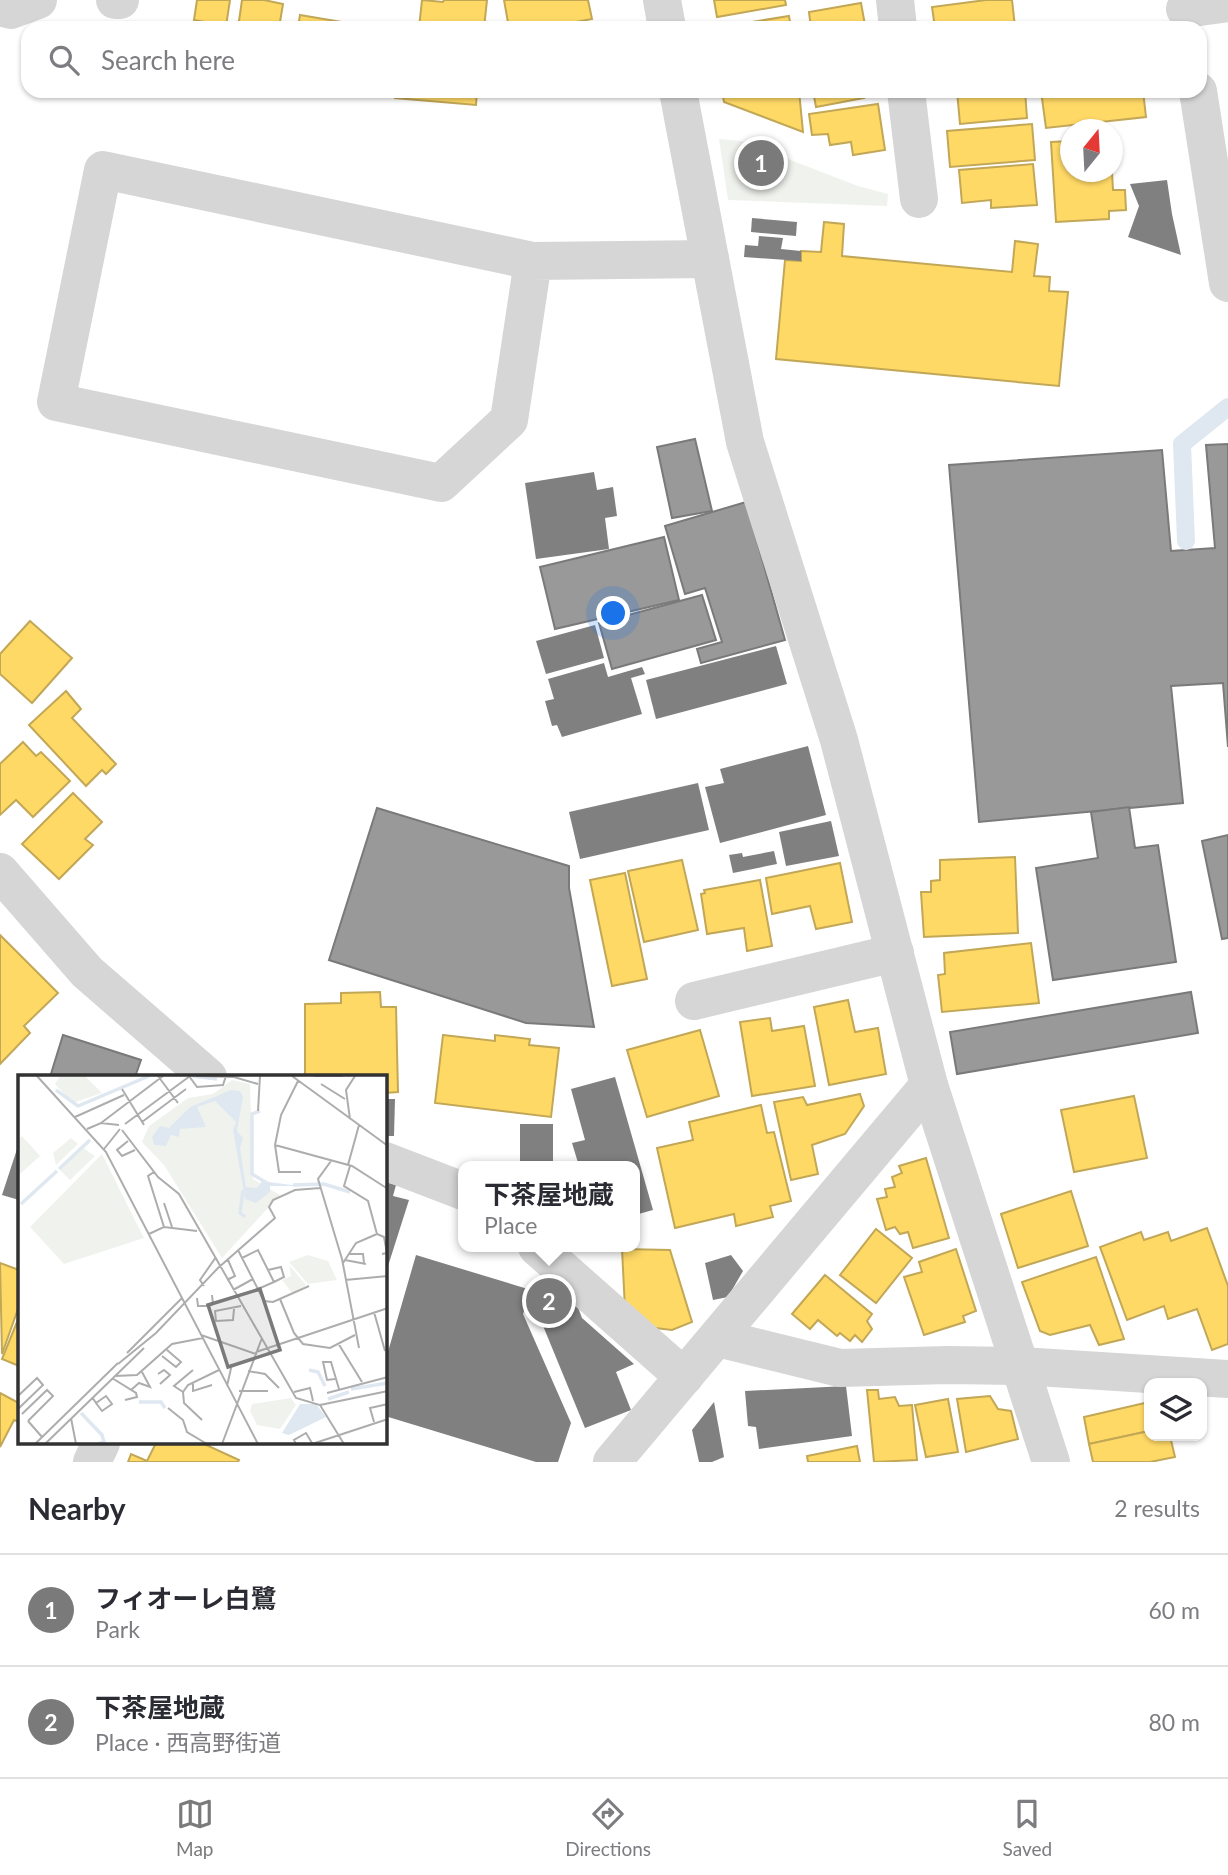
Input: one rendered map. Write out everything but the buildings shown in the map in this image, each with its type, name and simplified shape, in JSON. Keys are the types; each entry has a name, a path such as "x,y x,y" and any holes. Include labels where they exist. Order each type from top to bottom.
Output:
{"street":[{"path":"0,6 11,10 38,0"},
{"path":"662,0 666,21"},
{"path":"895,0 897,21"},
{"path":"1185,12 1228,3"},
{"path":"679,98 745,442 839,740 929,1085 1051,1462"},
{"path":"907,98 919,198"},
{"path":"1199,98 1228,283"},
{"path":"533,261 509,420 441,483 56,402 103,170 533,261 710,259"},
{"path":"0,872 87,972 206,1075"},
{"path":"694,1001 895,953"},
{"path":"612,1462 929,1085"},
{"path":"387,1162 458,1189"},
{"path":"543,1252 684,1377"},
{"path":"718,1338 840,1368 1021,1366 1228,1379"},
{"path":"92,1462 101,1444"}],"shaded area":[{"path":"719,139 741,141 858,186 888,194 887,206 728,200"}],"waterway":[{"path":"1186,541 1182,444 1228,407"}],"place":[{"name":"フィオーレ白鷺","path":"761,163"},
{"name":"下茶屋地蔵","path":"549,1301"}]}
